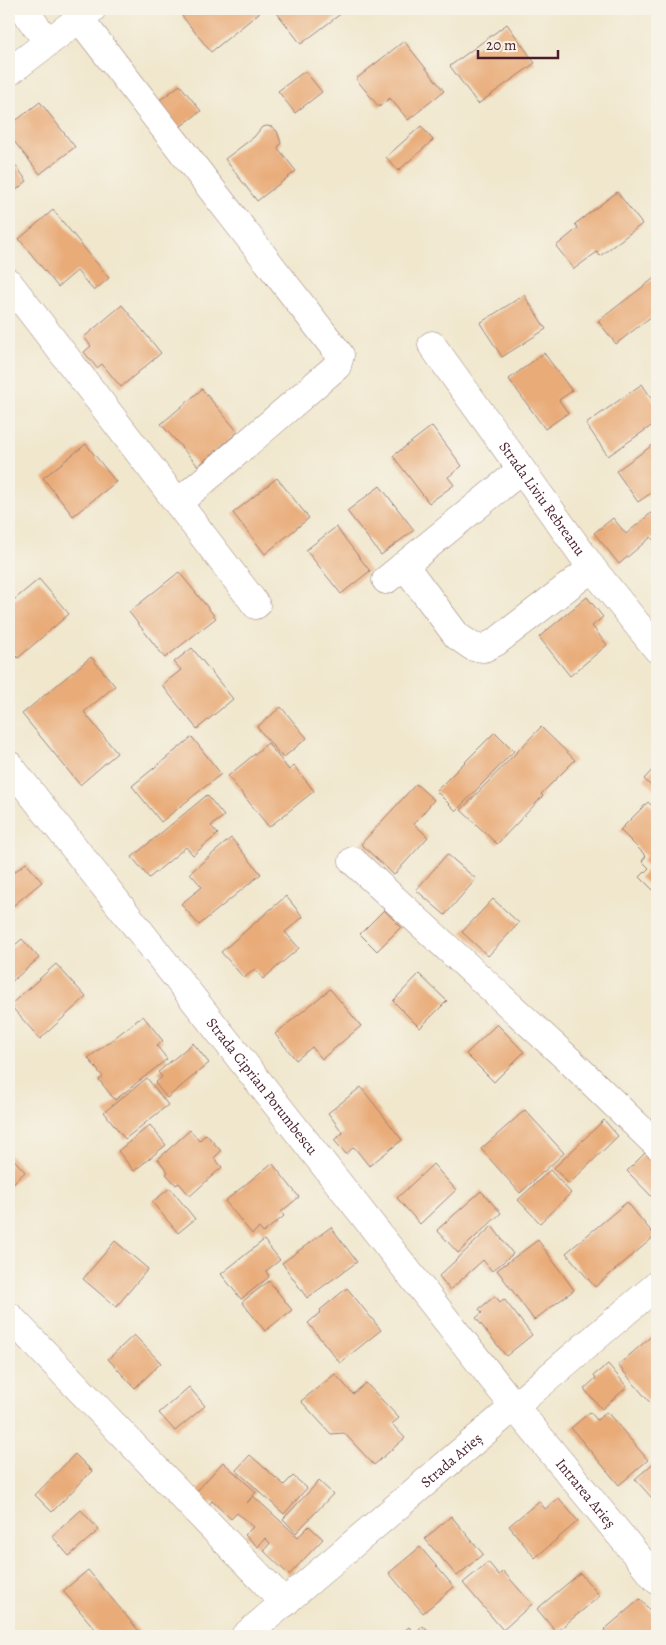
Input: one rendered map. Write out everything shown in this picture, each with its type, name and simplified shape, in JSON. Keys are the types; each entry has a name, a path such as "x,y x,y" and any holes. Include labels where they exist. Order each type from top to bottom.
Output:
{"street":[{"path":"23,9 48,42"},
{"path":"9,72 85,14 340,355 337,366 178,503"},
{"path":"9,283 256,605"},
{"name":"Strada Liviu Rebreanu","path":"432,345 592,568 657,649"},
{"path":"521,470 395,573 457,636 473,647 484,648 496,642 592,568"},
{"name":"Strada Ciprian Porumbescu","path":"9,765 514,1406"},
{"path":"353,861 568,1059 657,1145"},
{"name":"Strada Arieș","path":"245,1636 657,1285"},
{"path":"9,1316 285,1602"},
{"name":"Intrarea Arieș","path":"514,1406 657,1580"}],"building":[{"path":"190,9 264,9 211,52 182,16"},
{"path":"274,9 347,9 301,44"},
{"path":"507,24 535,63 478,104 450,66"},
{"path":"404,41 444,91 408,120 390,98 379,107 356,79"},
{"path":"305,71 322,92 295,113 278,91"},
{"path":"180,85 201,111 176,130 156,103"},
{"path":"40,102 75,147 40,174 9,135 9,126"},
{"path":"267,126 277,131 281,143 278,148 296,171 257,201 225,159 254,137 262,127"},
{"path":"421,126 433,140 398,171 386,157"},
{"path":"9,157 27,181 9,196"},
{"path":"617,192 642,224 600,256 597,252 574,269 556,246 578,228 575,224"},
{"path":"53,210 109,278 94,291 77,271 58,287 19,239"},
{"path":"657,276 657,312 616,344 598,321"},
{"path":"524,295 546,329 502,357 480,323"},
{"path":"122,305 161,353 121,387 102,364 97,368 84,352 91,346 84,337"},
{"path":"544,353 572,391 559,400 568,413 545,429 509,379"},
{"path":"642,384 657,407 657,422 608,456 586,424"},
{"path":"202,389 238,432 198,466 161,424"},
{"path":"432,426 462,466 448,477 454,485 429,503 393,456"},
{"path":"657,442 657,489 638,502 616,471"},
{"path":"86,444 116,482 73,516 43,478"},
{"path":"277,478 309,518 265,554 233,513"},
{"path":"380,486 414,530 381,555 347,511"},
{"path":"657,508 657,543 651,537 619,564 594,533 613,518 626,534"},
{"path":"336,527 370,571 341,594 306,550"},
{"path":"179,572 216,618 165,658 129,612"},
{"path":"39,579 69,614 18,658 9,648 9,604"},
{"path":"587,597 603,617 592,626 607,645 570,676 539,637"},
{"path":"192,648 233,699 197,729 162,685 181,670 174,662"},
{"path":"91,657 115,686 84,712 117,753 80,785 22,714"},
{"path":"281,707 307,738 283,758 257,727"},
{"path":"541,727 575,760 541,794 543,796 497,844 461,810"},
{"path":"495,732 514,751 456,811 436,791"},
{"path":"192,737 221,774 161,822 132,786"},
{"path":"268,743 289,770 294,766 314,791 269,827 228,776"},
{"path":"657,765 657,792 644,779"},
{"path":"416,784 434,800 414,824 428,837 394,875 361,844"},
{"path":"207,795 224,816 211,826 218,834 193,855 186,847 149,878 132,857"},
{"path":"648,802 657,811 657,894 640,877 649,868 642,861 646,856 620,830"},
{"path":"231,838 261,874 199,925 181,904 202,887 190,873"},
{"path":"447,854 476,879 445,915 416,890"},
{"path":"26,863 42,882 9,909 9,876"},
{"path":"286,896 303,917 285,932 299,948 263,979 255,969 244,978 221,952"},
{"path":"493,899 519,923 488,956 462,932"},
{"path":"384,910 401,927 377,951 360,934"},
{"path":"22,939 39,958 9,984 9,950"},
{"path":"56,964 86,997 40,1039 10,1005"},
{"path":"419,974 447,1001 420,1028 393,1001"},
{"path":"330,989 361,1026 322,1059 312,1047 296,1060 275,1034"},
{"path":"143,1016 163,1041 157,1046 167,1059 115,1100 99,1080 103,1077 88,1058"},
{"path":"497,1024 524,1052 494,1082 466,1054"},
{"path":"193,1043 209,1063 167,1098 155,1083 162,1077 158,1072"},
{"path":"147,1078 168,1105 125,1139 104,1112"},
{"path":"361,1087 402,1140 369,1166 354,1147 346,1154 334,1140 343,1133 328,1113"},
{"path":"525,1110 564,1153 520,1193 481,1149"},
{"path":"604,1120 618,1136 569,1184 554,1168"},
{"path":"150,1125 166,1145 134,1171 118,1151"},
{"path":"190,1130 199,1141 206,1134 221,1151 214,1158 222,1167 190,1196 179,1183 176,1185 166,1174 168,1172 158,1159"},
{"path":"646,1152 657,1163 657,1202 627,1171"},
{"path":"9,1154 25,1172 9,1187"},
{"path":"272,1163 299,1197 281,1212 284,1216 263,1233 259,1228 252,1234 225,1201"},
{"path":"433,1164 456,1190 420,1224 397,1198"},
{"path":"550,1170 571,1193 540,1223 518,1200"},
{"path":"170,1188 195,1219 178,1233 152,1202"},
{"path":"481,1191 501,1213 458,1253 437,1230"},
{"path":"627,1202 655,1236 595,1287 566,1253"},
{"path":"492,1226 513,1254 492,1271 483,1260 450,1290 439,1276"},
{"path":"331,1227 357,1262 307,1298 282,1263"},
{"path":"264,1240 280,1260 266,1271 269,1277 241,1299 221,1274"},
{"path":"538,1240 574,1290 534,1320 497,1270"},
{"path":"115,1241 148,1269 116,1307 83,1279"},
{"path":"269,1281 292,1310 265,1331 242,1302"},
{"path":"347,1288 381,1330 340,1363 308,1323 321,1312 320,1310"},
{"path":"495,1296 500,1302 504,1299 532,1335 506,1356 476,1318 482,1313 479,1309"},
{"path":"654,1334 657,1338 657,1401 652,1405 618,1365"},
{"path":"134,1335 161,1363 135,1388 108,1359"},
{"path":"608,1364 627,1387 602,1409 584,1389 596,1378 594,1375"},
{"path":"335,1374 353,1394 366,1383 399,1418 392,1424 405,1438 374,1465 344,1433 331,1434 301,1401"},
{"path":"189,1387 205,1406 175,1431 159,1413"},
{"path":"590,1412 597,1420 607,1412 648,1460 619,1485 571,1428"},
{"path":"75,1454 92,1471 52,1512 35,1495"},
{"path":"250,1455 284,1485 293,1476 307,1488 284,1514 236,1470"},
{"path":"657,1460 657,1494 652,1498 635,1479"},
{"path":"223,1462 256,1492 247,1503 253,1496 298,1537 309,1526 323,1539 289,1575 264,1551 270,1543 265,1538 258,1547 245,1535 253,1527 237,1513 231,1519 212,1501 209,1505 196,1492"},
{"path":"319,1481 333,1494 296,1533 283,1519"},
{"path":"559,1498 578,1521 535,1558 509,1526 539,1501 545,1509"},
{"path":"81,1510 99,1530 69,1556 52,1536"},
{"path":"451,1516 483,1554 457,1576 425,1539"},
{"path":"420,1547 454,1587 423,1613 389,1573"},
{"path":"488,1562 499,1575 503,1571 532,1604 503,1630 463,1583"},
{"path":"88,1570 143,1636 101,1636 63,1591"},
{"path":"580,1573 600,1596 556,1632 537,1609"},
{"path":"640,1599 657,1618 657,1636 609,1636 604,1630"},
{"path":"423,1626 432,1636 398,1636 409,1627 415,1634"}]}
